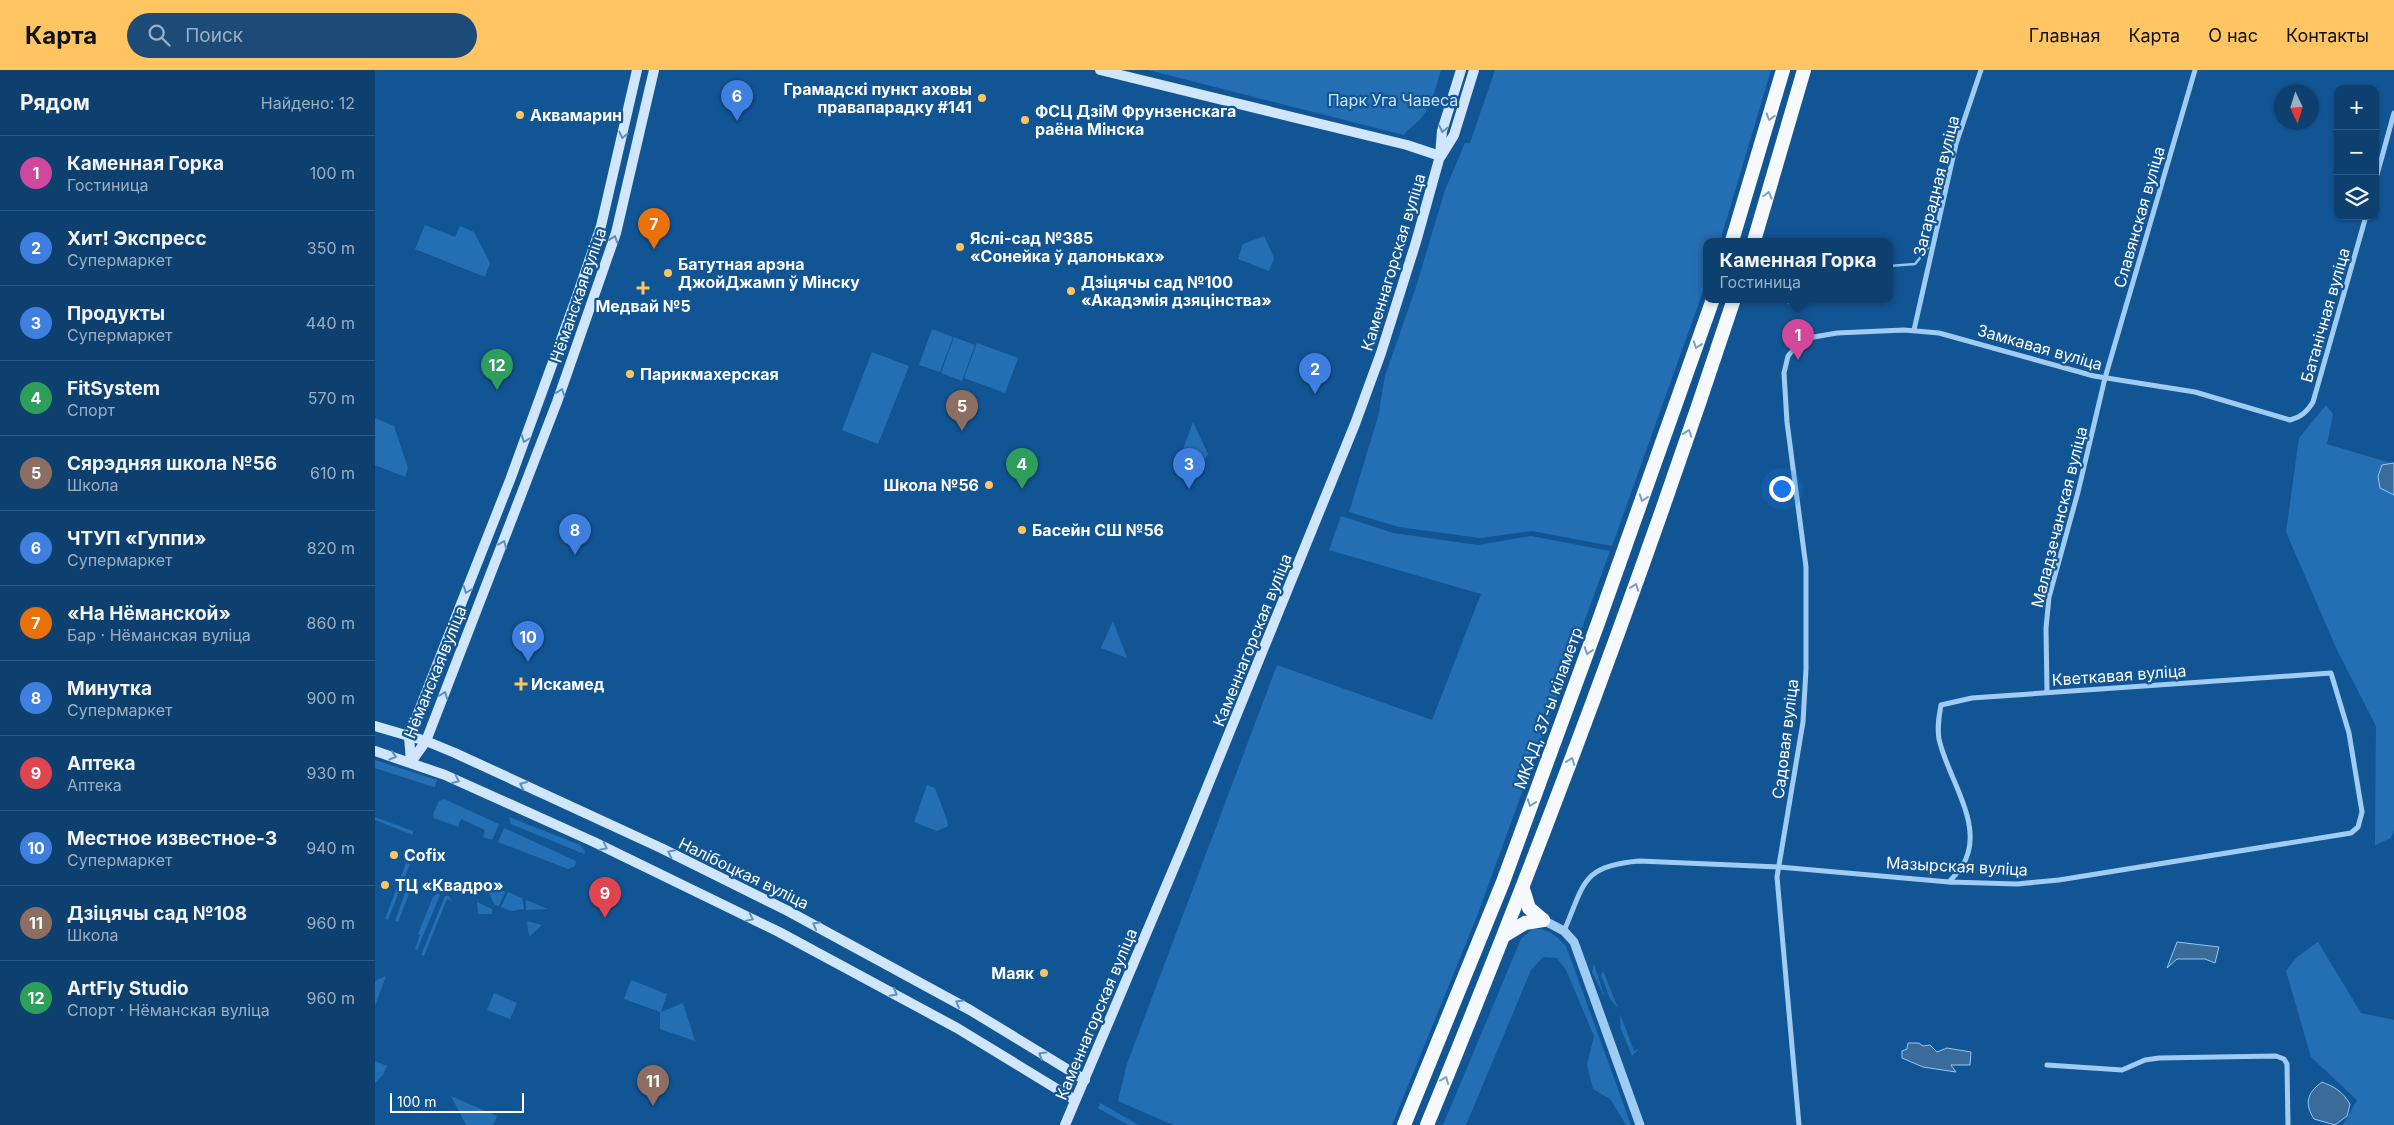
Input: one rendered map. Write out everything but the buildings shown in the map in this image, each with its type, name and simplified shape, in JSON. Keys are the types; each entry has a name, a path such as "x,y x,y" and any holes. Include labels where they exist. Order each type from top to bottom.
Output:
{"highway":[{"path":"1734,238 1783,70"},
{"path":"1754,238 1804,70"},
{"name":"МКАД, 37-ы кіламетр","path":"1404,1125 1503,882 1712,303"},
{"path":"1427,1125 1523,889 1622,624 1734,303"},
{"path":"1523,889 1529,908 1543,920"},
{"path":"1505,935 1525,923 1543,920"}],"main road":[{"name":"Нёманская вуліца","path":"411,762 409,736 510,480 601,226 637,70"},
{"name":"Нёманская вуліца","path":"411,762 426,741 551,419 616,232 654,70"},
{"path":"1100,70 1407,146 1440,156"},
{"name":"Каменнагорская вуліца","path":"1065,1125 1184,844 1355,424 1384,344 1440,156 1441,131 1461,70"},
{"name":"Каменнагорская вуліца","path":"1440,156 1454,135 1474,70"},
{"path":"577,296 592,302"},
{"name":"Налібоцкая вуліца","path":"375,726 426,741 661,848 788,911 963,1005 1085,1080"},
{"path":"375,751 411,762 594,842 794,940 941,1019 1075,1100"}],"street":[{"name":"Загарадная вуліца","path":"1914,330 1956,144 1981,70"},
{"name":"Славянская вуліца","path":"2105,378 2195,70"},
{"path":"2377,175 2394,113"},
{"name":"Батанічная вуліца","path":"2290,420 2300,417 2308,411 2313,402 2365,220"},
{"name":"Замкавая вуліца","path":"1788,356 1798,344 1808,338 1837,333 1914,330 1963,338 2105,378 2195,392 2290,420"},
{"name":"Садовая вуліца","path":"1788,356 1784,373 1787,422 1806,567 1806,669 1803,722 1779,867 1778,899 1799,1125"},
{"name":"Маладзечанская вуліца","path":"2047,692 2046,628 2049,597 2078,492 2105,378"},
{"name":"Кветкавая вуліца","path":"1949,882 1962,867 1969,852 1970,834 1963,802 1939,739 1938,720 1941,705 1971,698 2331,673 2342,706 2357,782 2362,812 2358,827"},
{"name":"Мазырская вуліца","path":"1564,931 1587,879 1597,870 1619,862 1639,861 1779,867 1949,882 2017,884 2059,880 2351,833 2358,827"},
{"path":"1543,920 1564,931 1574,942 1582,959 1640,1125"},
{"path":"2047,1065 2122,1070 2145,1060 2159,1058 2276,1056 2284,1059 2287,1064 2288,1125"}],"green space":[{"name":"Парк Уга Чавеса","path":"1148,70 1441,70 1425,113 1404,135"},
{"path":"1495,70 1771,70 1721,238 1703,238 1703,291 1612,546 1532,531 1480,538 1399,527 1349,512 1378,417 1385,376 1416,287 1445,190 1465,143 1470,143"},
{"path":"425,225 455,237 460,226 474,232 490,263 485,277 415,249"},
{"path":"1264,236 1274,258 1269,271 1238,259 1243,244"},
{"path":"932,329 953,337 940,372 919,365"},
{"path":"954,337 975,345 962,381 941,373"},
{"path":"977,343 1018,358 1005,393 964,378"},
{"path":"872,352 909,366 878,444 842,430"},
{"path":"2326,405 2333,414 2327,444 2394,464 2394,830 2391,838 2375,845 2376,726 2337,650 2286,532 2299,438"},
{"path":"375,418 394,426 408,468 405,477 375,465"},
{"path":"1193,422 1208,454 1199,466 1180,458"},
{"path":"1341,516 1393,533 1478,545 1531,536 1610,551 1477,916 1392,1125 1173,1125 1118,1101 1127,1064 1277,665 1432,720 1481,594 1329,550"},
{"path":"1113,621 1127,658 1101,648"},
{"path":"375,760 437,780 435,787 375,768"},
{"path":"927,785 935,788 947,820 948,826 937,831 914,822"},
{"path":"444,799 499,824 492,840 483,837 485,830 461,819 458,827 434,818 433,814 439,801"},
{"path":"375,817 413,831 413,835 375,820"},
{"path":"509,817 580,845 585,851 584,854 511,824"},
{"path":"504,828 576,861 575,866 568,869 498,842"},
{"path":"406,863 410,864 388,920 385,919"},
{"path":"483,883 505,892 499,906 495,905"},
{"path":"407,887 411,889 398,922 395,921"},
{"path":"508,892 522,898 524,909 511,911 501,907"},
{"path":"438,893 440,895 417,950 415,949 420,935 418,934 433,897"},
{"path":"445,896 449,896 452,901 447,899 424,956 421,955"},
{"path":"526,900 548,909 526,910"},
{"path":"477,902 492,909 492,914 478,914"},
{"path":"527,921 542,925 529,937"},
{"path":"1533,929 1548,931 1566,946 1631,1125 1626,1125 1610,1099 1593,1089 1587,1065 1594,1036 1566,970 1557,958 1543,957 1531,970 1466,1125 1443,1125 1521,939"},
{"path":"2318,942 2361,1013 2394,1020 2394,1125 2343,1125 2357,1100 2311,1057 2286,971 2297,957"},
{"path":"1594,964 1605,998 1592,972"},
{"path":"1603,971 1618,1008 1610,999 1601,975"},
{"path":"386,976 375,1006 375,981"},
{"path":"631,980 667,994 661,1012 683,1003 695,1041 660,1029 660,1012 624,999"},
{"path":"494,993 517,1003 510,1019 487,1010"},
{"path":"1620,1014 1634,1051 1639,1049 1632,1056 1621,1029"},
{"path":"375,1061 387,1066 383,1075 375,1083"},
{"path":"451,1096 497,1116 493,1125 466,1125"},
{"path":"1100,1103 1139,1125 1128,1125 1098,1108"}],"shaded area":[{"path":"2394,463 2394,495 2380,488 2378,476 2382,465"},
{"path":"2177,942 2219,947 2215,963 2205,959 2177,959 2167,968"},
{"path":"1908,1043 1919,1043 1923,1046 1930,1045 1937,1052 1947,1048 1971,1052 1970,1065 1951,1065 1956,1072 1923,1067 1902,1058 1902,1051 1907,1049"},
{"path":"2322,1082 2338,1090 2350,1104 2347,1116 2335,1125 2314,1119 2309,1108 2310,1094"}],"waterway":[{"path":"1893,266 1915,264 1928,248 1929,239"}],"place":[{"name":"Грамадскі пункт аховы правапарадку #141","path":"982,98"},
{"name":"Аквамарин","path":"520,115"},
{"name":"ФСЦ ДзіМ Фрунзенскага раёна Мінска","path":"1025,120"},
{"name":"ЧТУП «Гуппи»","path":"737,121"},
{"name":"Яслі-сад №385 «Сонейка ў далоньках»","path":"960,247"},
{"name":"«На Нёманской»","path":"654,249"},
{"name":"Батутная арэна ДжойДжамп ў Мінску","path":"668,273"},
{"name":"Медвай №5","path":"643,288"},
{"name":"Дзіцячы сад №100 «Акадэмія дзяцінства»","path":"1071,291"},
{"name":"Каменная Горка","path":"1798,360"},
{"name":"Парикмахерская","path":"630,374"},
{"name":"ArtFly Studio","path":"497,390"},
{"name":"Хит! Экспресс","path":"1315,394"},
{"name":"Сярэдняя школа №56","path":"962,431"},
{"name":"Школа №56","path":"989,485"},
{"name":"FitSystem","path":"1022,489"},
{"name":"Продукты","path":"1189,489"},
{"name":"Басейн СШ №56","path":"1022,530"},
{"name":"Минутка","path":"575,555"},
{"name":"Местное известное-3","path":"528,662"},
{"name":"Искамед","path":"521,684"},
{"name":"Cofix","path":"394,855"},
{"name":"ТЦ «Квадро»","path":"385,885"},
{"name":"Аптека","path":"605,918"},
{"name":"Маяк","path":"1044,973"},
{"name":"Дзіцячы сад №108","path":"653,1106"}]}
